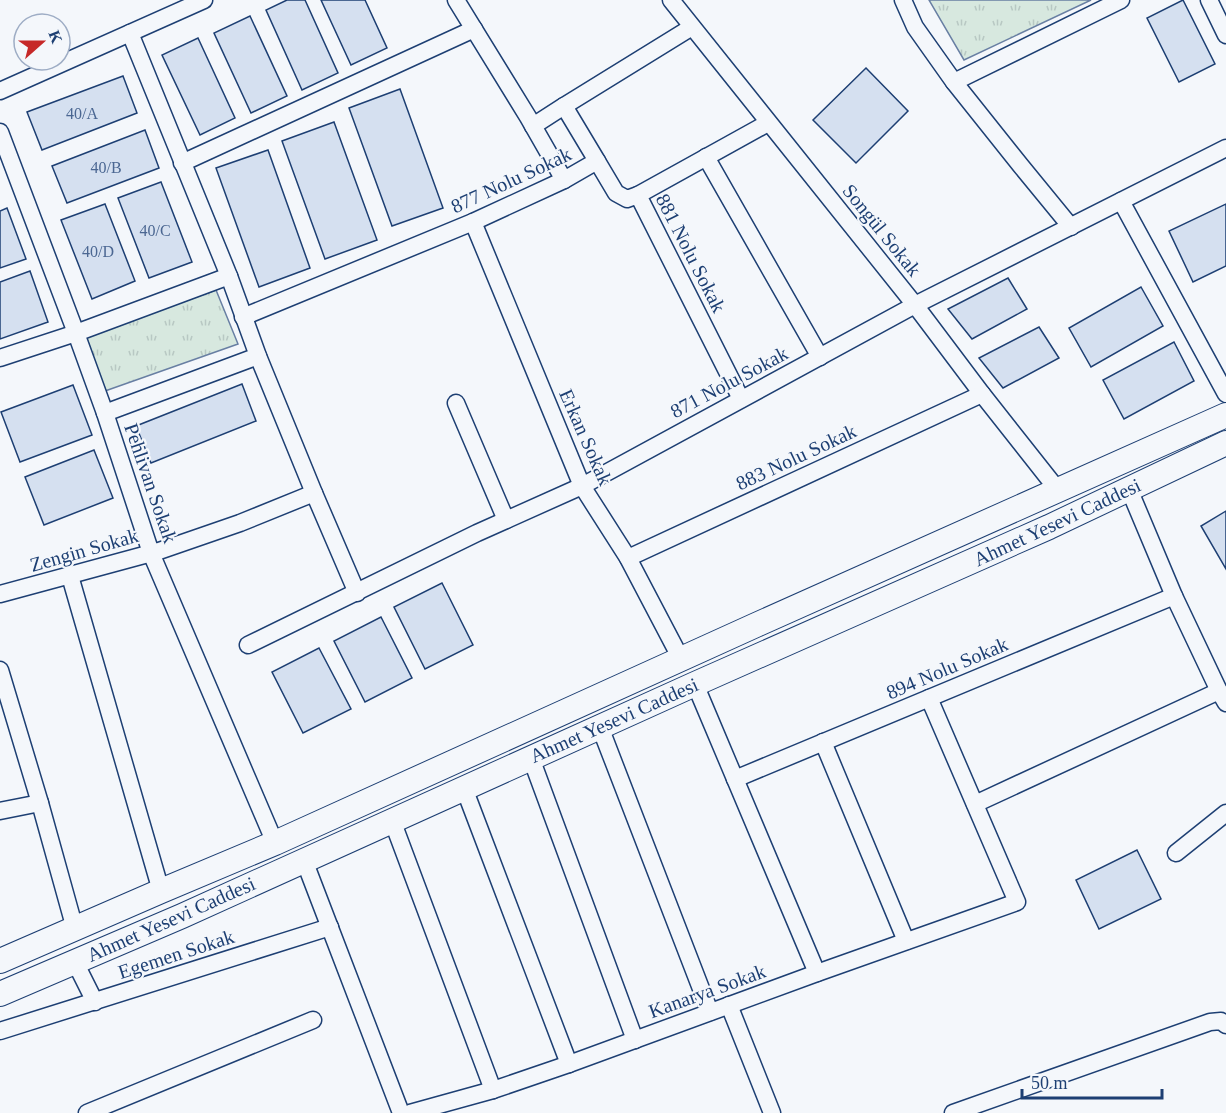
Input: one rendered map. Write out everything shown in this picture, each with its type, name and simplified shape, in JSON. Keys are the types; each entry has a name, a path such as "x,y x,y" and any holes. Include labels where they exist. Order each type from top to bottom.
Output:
{"main road":[{"name":"Ahmet Yesevi Caddesi","path":"0,961 276,843 1057,489 1226,415"},
{"name":"Ahmet Yesevi Caddesi","path":"0,994 182,916 600,726 1039,532 1226,443"}],"street":[{"path":"0,91 204,0"},
{"path":"456,0 564,180"},
{"name":"Songül Sokak","path":"671,0 915,305 1057,489"},
{"path":"903,0 915,27 954,82 1071,226"},
{"path":"954,82 1121,0"},
{"path":"1209,0 1226,35"},
{"path":"533,126 692,27"},
{"path":"183,163 474,29"},
{"path":"130,33 229,276 258,356 357,593"},
{"name":"877 Nolu Sokak","path":"243,317 473,222 564,180 597,161 564,106"},
{"name":"881 Nolu Sokak","path":"741,399 638,195 768,123"},
{"name":"Pehlivan Sokak","path":"0,132 105,412 151,553 276,843"},
{"name":"871 Nolu Sokak","path":"248,645 506,520 582,486 915,305 1226,148"},
{"path":"706,157 819,357"},
{"path":"597,161 616,193 627,199 638,195"},
{"path":"1121,201 1226,394"},
{"name":"Erkan Sokak","path":"473,222 582,486 628,558 681,659"},
{"path":"0,358 76,333 229,276"},
{"path":"105,412 258,356"},
{"name":"883 Nolu Sokak","path":"628,558 982,394"},
{"path":"456,403 506,520"},
{"path":"929,698 975,804 1222,689 1174,596 1129,489"},
{"name":"Zengin Sokak","path":"0,594 151,553 240,523 314,493"},
{"path":"70,576 161,891"},
{"name":"894 Nolu Sokak","path":"735,779 1174,596"},
{"path":"0,670 75,929"},
{"path":"695,684 817,973"},
{"path":"600,726 710,1012"},
{"path":"823,742 906,941"},
{"path":"531,758 635,1040"},
{"path":"464,788 569,1064"},
{"path":"0,812 40,803"},
{"name":"Kanarya Sokak","path":"410,1113 493,1090 569,1064 1017,902 975,804"},
{"path":"1176,853 1226,813"},
{"path":"392,820 493,1090"},
{"path":"304,860 401,1113"},
{"name":"Egemen Sokak","path":"0,1031 330,927"},
{"path":"75,962 95,1002"},
{"path":"729,1005 772,1113"},
{"path":"87,1113 313,1020"},
{"path":"953,1113 1218,1023"}],"green space":[{"path":"929,0 1091,0 964,60"},
{"path":"216,290 238,344 105,391 86,336"}],"building":[{"path":"287,0 305,0 338,73 302,90 266,10"},
{"path":"321,0 365,0 387,48 351,65"},
{"path":"1183,0 1215,64 1179,82 1147,18"},
{"path":"250,16 287,96 251,113 214,33"},
{"path":"198,38 235,118 200,135 162,55"},
{"path":"866,68 908,111 856,163 813,120"},
{"path":"123,76 137,113 42,150 27,112"},
{"path":"400,89 443,208 392,226 349,108"},
{"path":"334,122 377,240 325,259 282,141"},
{"path":"145,130 159,168 67,203 52,166"},
{"path":"268,150 310,268 259,287 216,168"},
{"path":"161,182 192,262 149,278 118,198"},
{"path":"105,204 135,281 92,299 61,220"},
{"path":"1226,204 1226,266 1193,282 1169,231"},
{"path":"7,208 26,259 0,268 0,211"},
{"path":"30,271 48,322 0,339 0,282"},
{"path":"1008,278 1027,309 972,339 948,309"},
{"path":"1141,287 1163,326 1091,367 1069,328"},
{"path":"1039,327 1059,358 1003,388 979,358"},
{"path":"1174,342 1194,381 1124,419 1103,380"},
{"path":"242,384 256,421 151,463 136,426"},
{"path":"73,385 92,435 20,462 1,412"},
{"path":"94,450 113,498 44,525 25,477"},
{"path":"1226,511 1226,569 1201,526"},
{"path":"442,583 473,645 425,669 394,607"},
{"path":"381,617 412,678 365,702 334,641"},
{"path":"319,648 351,709 303,733 272,672"},
{"path":"1137,850 1161,899 1099,929 1076,880"}]}
